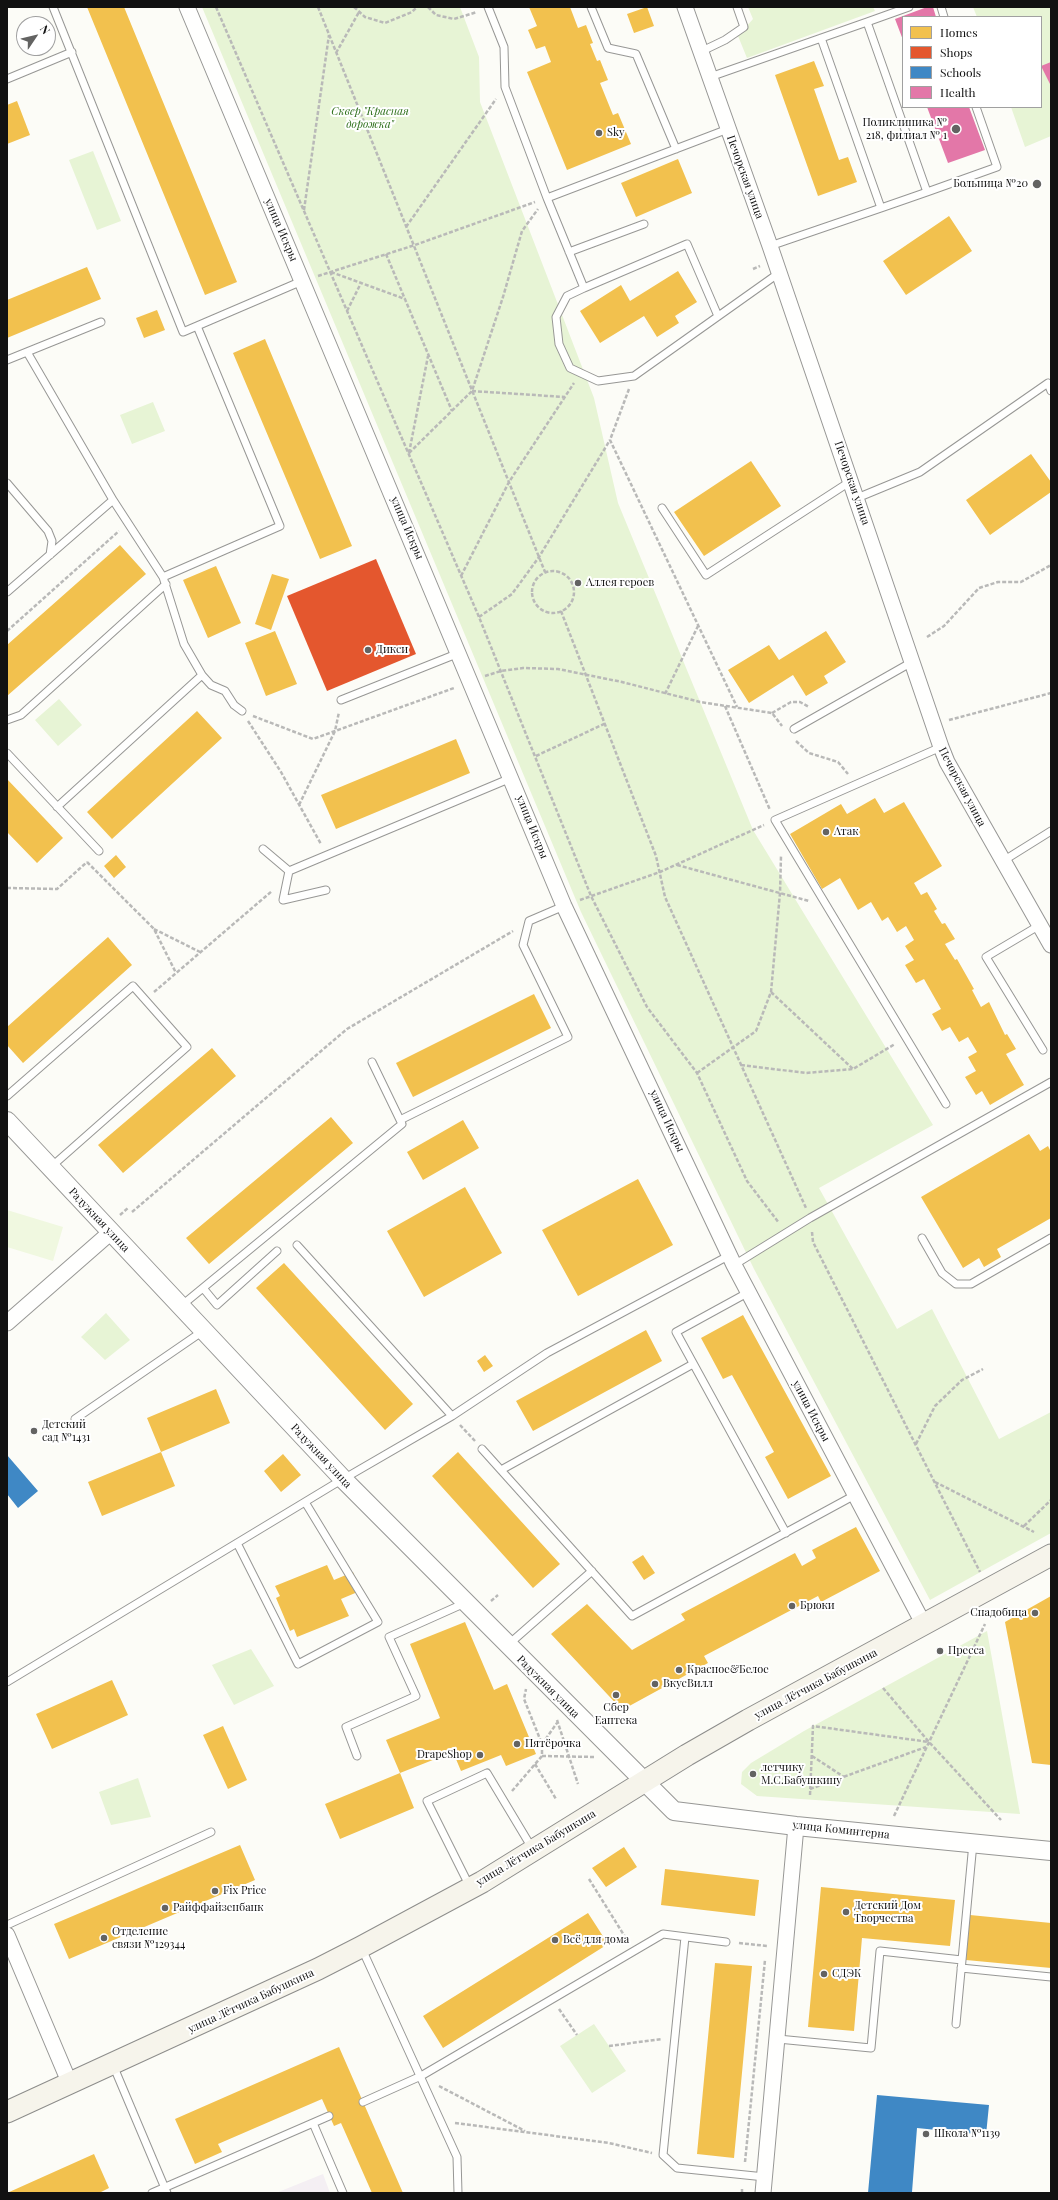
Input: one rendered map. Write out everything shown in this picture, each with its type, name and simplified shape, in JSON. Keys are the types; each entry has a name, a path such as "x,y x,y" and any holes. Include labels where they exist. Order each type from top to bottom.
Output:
{"main road":[{"name":"улица Лётчика Бабушкина","path":"7,2112 113,2065 318,1969 361,1947 471,1888 643,1782 748,1720 1051,1555"}],"street":[{"name":"улица Искры","path":"187,7 460,653 564,906 732,1260 924,1625"},
{"name":"Печорская улица","path":"685,7 770,246 857,498 940,747 947,762 1051,945"},
{"name":"Радужная улица","path":"7,1122 343,1479 643,1782"},
{"path":"7,1323 110,1232"},
{"name":"улица Коминтерна","path":"643,1782 674,1811 796,1826 1051,1851"},
{"path":"763,2193 796,1826"},
{"path":"7,1935 70,2084"}],"lane":[{"path":"53,7 183,332 302,281"},
{"path":"591,7 608,48 636,54 676,149"},
{"path":"700,52 725,40 744,26 737,7"},
{"path":"710,77 909,7"},
{"path":"489,8 504,47 505,87 546,198 584,288"},
{"path":"867,22 927,192"},
{"path":"821,38 881,208"},
{"path":"7,79 72,52"},
{"path":"770,246 997,167 976,108"},
{"path":"546,198 728,129"},
{"path":"569,252 644,224"},
{"path":"718,316 687,244 567,296 556,317 559,344 570,368 598,381 634,376 779,273"},
{"path":"7,360 101,322"},
{"path":"163,577 280,526 197,326"},
{"path":"27,352 113,500 163,577 184,644 202,675 211,685 224,691 234,704 242,711"},
{"path":"857,498 920,472 1049,382 1051,391"},
{"path":"662,508 706,575 851,481"},
{"path":"7,483 48,531 52,541 50,555"},
{"path":"7,592 113,500"},
{"path":"7,720 21,715 166,584"},
{"path":"341,700 460,653"},
{"path":"794,729 912,662"},
{"path":"57,807 202,675"},
{"path":"940,747 774,820 946,1104"},
{"path":"7,753 100,851"},
{"path":"289,871 512,778"},
{"path":"1003,861 1051,831"},
{"path":"263,849 289,871"},
{"path":"289,871 283,900 326,890"},
{"path":"400,1120 568,1038 523,945 530,921 564,906"},
{"path":"1040,925 986,957 1043,1050"},
{"path":"7,1096 133,986 187,1047 50,1168"},
{"path":"181,1306 402,1124 372,1062"},
{"path":"7,1682 343,1479 452,1416 547,1353 786,1232 1051,1082"},
{"path":"922,1238 942,1273 956,1284 971,1284 1051,1238"},
{"path":"297,1245 452,1416"},
{"path":"202,1288 217,1305 277,1251"},
{"path":"749,1292 676,1332 786,1533"},
{"path":"75,1419 203,1330"},
{"path":"501,1470 693,1364"},
{"path":"482,1449 632,1616 855,1495"},
{"path":"237,1543 298,1664 378,1622 305,1502"},
{"path":"507,1645 592,1571"},
{"path":"357,1756 346,1727 416,1696 389,1637 465,1603"},
{"path":"471,1888 427,1801 487,1773 533,1850"},
{"path":"7,1925 211,1832"},
{"path":"956,2024 973,1843"},
{"path":"363,2102 421,2076 663,1934 726,1942"},
{"path":"685,1936 664,2155 677,2168 765,2177"},
{"path":"361,1947 421,2076 456,2157 458,2193"},
{"path":"778,2039 871,2048 880,1951 962,1960"},
{"path":"962,1968 1051,1977"},
{"path":"113,2065 166,2190"},
{"path":"152,2193 166,2190 330,2116"},
{"path":"313,2123 342,2193"}],"path":[{"path":"216,7 479,617 591,896 648,1007 697,1073 746,1180 786,1232"},
{"path":"318,7 406,227 415,245 472,392 545,572"},
{"path":"354,7 365,17 386,23 412,12 417,7"},
{"path":"428,7 436,15 454,19 489,8"},
{"path":"336,53 359,12"},
{"path":"304,211 329,35"},
{"path":"406,227 505,87"},
{"path":"302,281 415,245 546,198"},
{"path":"409,453 472,392 503,297 522,231 546,198"},
{"path":"386,254 452,411"},
{"path":"330,272 405,299"},
{"path":"347,311 361,283"},
{"path":"409,453 428,354"},
{"path":"461,576 509,482 580,373"},
{"path":"479,617 512,594 539,557 610,440 634,376"},
{"path":"472,392 565,397"},
{"path":"610,440 737,706"},
{"path":"7,631 128,523"},
{"path":"927,638 944,626 979,588 998,582 1021,582 1051,565"},
{"path":"545,572 561,572 568,577 572,584 574,592 572,600 567,607 561,611 552,613 544,611 533,599 533,583 545,572"},
{"path":"561,611 606,723 656,856 665,897 810,1218 813,1242 989,1590"},
{"path":"665,694 698,626"},
{"path":"242,711 313,739 501,671 523,668 558,669 586,674 665,694 725,706 737,706 772,713 786,730"},
{"path":"955,718 1051,693"},
{"path":"299,805 335,731 341,700"},
{"path":"772,713 791,702 800,702 811,707 827,710"},
{"path":"564,906 660,872 774,820 725,706"},
{"path":"242,711 281,772 327,854"},
{"path":"536,756 606,723"},
{"path":"795,740 809,753 838,762 856,784"},
{"path":"697,1073 756,1031 771,992 780,893 782,832"},
{"path":"7,888 57,889 100,851"},
{"path":"87,862 154,929 176,973"},
{"path":"676,865 826,906"},
{"path":"145,1000 274,889 289,871"},
{"path":"132,1212 347,1029 530,921"},
{"path":"154,929 200,952"},
{"path":"771,992 853,1069"},
{"path":"741,1065 806,1073 853,1069 906,1037"},
{"path":"916,1444 936,1406 962,1380 983,1369"},
{"path":"452,1416 482,1449"},
{"path":"935,1481 1034,1532"},
{"path":"1024,1526 1051,1500"},
{"path":"894,1816 985,1624"},
{"path":"518,1785 542,1756 542,1744 524,1699 527,1682"},
{"path":"883,1688 929,1742 1001,1820"},
{"path":"555,1715 578,1784"},
{"path":"542,1744 557,1722"},
{"path":"810,1794 813,1726 929,1742"},
{"path":"810,1789 926,1747"},
{"path":"542,1756 601,1757"},
{"path":"811,1756 844,1777"},
{"path":"535,1764 556,1799"},
{"path":"589,1878 634,1951"},
{"path":"742,2193 767,1939"},
{"path":"726,1942 767,1946"},
{"path":"552,1999 577,2035"},
{"path":"609,2046 675,2038"},
{"path":"421,2076 527,2132"},
{"path":"441,2121 609,2143 664,2155"}],"shaded area":[{"path":"323,2174 330,2193 276,2193"}],"green space":[{"name":"Сквер \"Красная дорожка\"","path":"202,7 460,7 479,57 480,102 594,398 618,503 753,830 933,1125 819,1188 897,1329 932,1309 999,1439 1051,1412 1051,1533 930,1600 754,1269 581,912"},
{"path":"748,7 873,7 875,11 747,58 738,36 753,19"},
{"path":"973,7 1051,7 1051,136 1025,147 1011,108 1042,108 1042,16 977,16"},
{"path":"93,151 121,221 97,230 69,160"},
{"path":"153,402 165,431 132,444 120,415"},
{"path":"59,699 82,725 58,746 35,720"},
{"path":"7,1210 63,1227 53,1261 7,1247"},
{"path":"106,1313 130,1340 105,1360 81,1337"},
{"path":"987,1631 1020,1814 757,1796 741,1784 742,1772 751,1763 804,1731"},
{"path":"251,1649 274,1686 234,1705 212,1665"},
{"path":"138,1778 151,1817 111,1825 99,1792"},
{"path":"594,2024 626,2071 592,2093 560,2046"}],"building: Homes":[{"path":"87,7 124,7 237,282 205,295"},
{"path":"529,7 570,7 578,28 586,25 593,43 590,44 597,61 600,60 608,80 600,83 613,115 618,113 631,144 567,170 527,72 551,62 545,46 536,49 528,30 537,26"},
{"path":"647,7 654,26 634,33 627,14"},
{"path":"814,61 824,86 814,89 839,160 848,157 857,182 818,196 775,75"},
{"path":"17,101 30,135 7,144 7,105"},
{"path":"678,159 692,193 636,217 621,183"},
{"path":"949,216 972,251 906,295 883,261"},
{"path":"87,267 101,299 7,338 7,300"},
{"path":"678,271 697,302 675,316 679,323 657,337 644,316 600,343 580,311 621,285 630,301"},
{"path":"157,310 165,330 144,338 136,318"},
{"path":"265,339 352,546 320,559 233,353"},
{"path":"1031,454 1051,482 1051,492 990,535 966,500"},
{"path":"751,461 781,506 704,556 674,512"},
{"path":"120,545 146,574 7,696 7,645"},
{"path":"216,566 241,623 208,638 183,580"},
{"path":"272,574 289,579 271,630 255,624"},
{"path":"275,631 297,684 266,696 245,643"},
{"path":"826,631 846,662 824,676 828,683 806,696 793,675 749,703 728,670 769,645 779,660"},
{"path":"197,711 222,738 112,839 87,812"},
{"path":"456,739 470,773 336,829 321,795"},
{"path":"7,779 63,838 37,863 7,832"},
{"path":"875,798 884,813 904,802 942,866 914,883 921,895 927,892 937,909 934,911 942,924 945,923 955,939 945,944 955,960 957,959 974,989 972,990 981,1007 989,1002 1005,1035 1007,1034 1016,1049 1006,1054 1024,1085 990,1105 982,1091 976,1095 965,1077 976,1071 968,1057 977,1052 968,1037 959,1042 950,1027 942,1031 932,1014 941,1009 924,979 916,983 905,965 914,960 905,946 914,940 906,926 897,932 888,917 882,921 871,902 858,910 840,878 822,889 790,834 841,804 847,814"},
{"path":"116,855 126,867 114,878 104,866"},
{"path":"108,937 132,965 23,1063 7,1045 7,1027"},
{"path":"534,994 551,1028 413,1097 396,1063"},
{"path":"212,1048 236,1076 123,1173 98,1145"},
{"path":"331,1117 353,1143 209,1264 186,1238"},
{"path":"463,1120 479,1148 423,1180 407,1152"},
{"path":"1029,1134 1040,1151 1048,1146 1051,1152 1051,1218 997,1249 1001,1257 984,1267 979,1258 963,1268 921,1197"},
{"path":"638,1179 673,1245 578,1296 542,1230"},
{"path":"465,1187 502,1253 424,1297 387,1231"},
{"path":"284,1263 413,1404 385,1430 256,1288"},
{"path":"743,1315 831,1476 788,1499 765,1457 774,1452 732,1375 723,1379 701,1338"},
{"path":"646,1330 662,1361 533,1431 516,1401"},
{"path":"485,1355 493,1366 484,1372 477,1361"},
{"path":"216,1389 230,1423 161,1452 147,1418"},
{"path":"161,1452 175,1486 102,1516 88,1482"},
{"path":"458,1452 560,1564 533,1588 432,1476"},
{"path":"283,1454 301,1475 281,1492 264,1471"},
{"path":"856,1527 880,1571 821,1602 818,1596 704,1656 708,1663 622,1710 551,1634 587,1604 632,1650 685,1620 681,1614 795,1553 802,1566 816,1558 812,1550"},
{"path":"643,1555 655,1573 644,1580 632,1562"},
{"path":"327,1565 334,1580 353,1572 360,1591 341,1599 349,1616 297,1637 294,1629 290,1631 276,1598 280,1596 275,1586"},
{"path":"1051,1596 1051,1765 1032,1763 1005,1622"},
{"path":"465,1622 494,1690 507,1684 536,1754 506,1766 501,1755 461,1771 453,1752 400,1773 386,1740 440,1718 410,1644"},
{"path":"112,1680 128,1715 52,1749 36,1714"},
{"path":"223,1726 247,1780 228,1789 203,1735"},
{"path":"400,1773 414,1808 340,1839 325,1804"},
{"path":"240,1845 255,1880 69,1959 54,1924"},
{"path":"624,1847 637,1867 606,1887 592,1868"},
{"path":"665,1869 759,1880 755,1916 661,1905"},
{"path":"821,1887 955,1900 950,1946 862,1938 854,2031 808,2027"},
{"path":"588,1913 608,1944 443,2048 423,2016"},
{"path":"970,1915 1051,1923 1051,1968 966,1960"},
{"path":"715,1963 752,1966 734,2158 697,2154"},
{"path":"339,2047 403,2193 372,2193 341,2123 334,2126 322,2099 218,2144 222,2152 195,2164 175,2119"},
{"path":"94,2154 109,2188 99,2193 7,2193"}],"building: Shops":[{"path":"376,559 416,654 327,691 287,596"}],"building: Schools":[{"path":"7,1455 38,1491 18,1508 7,1494"},
{"path":"877,2095 989,2105 986,2135 917,2128 912,2192 916,2193 868,2193"}],"building: Health":[{"path":"927,7 933,7 936,16 903,16"},
{"path":"902,16 902,37 895,19"},
{"path":"1051,62 1051,86 1042,68 1042,66"},
{"name":"Поликлиника № 218, филиал № 1","path":"927,108 969,108 985,150 948,163"}],"place":[{"name":"Поликлиника № 218, филиал № 1","path":"956,129"},
{"name":"Sky","path":"599,133"},
{"name":"Больница №20","path":"1037,184"},
{"name":"Аллея героев","path":"578,583"},
{"name":"Дикси","path":"368,650"},
{"name":"Атак","path":"826,832"},
{"name":"Детский сад №1431","path":"34,1431"},
{"name":"Брюки","path":"792,1606"},
{"name":"Снадобица","path":"1035,1613"},
{"name":"Пресса","path":"940,1651"},
{"name":"Красное&Белое","path":"679,1670"},
{"name":"ВкусВилл","path":"655,1684"},
{"name":"Сбер Еаптека","path":"616,1695"},
{"name":"Пятёрочка","path":"517,1744"},
{"name":"DrapeShop","path":"480,1755"},
{"name":"летчику М.С.Бабушкину","path":"753,1774"},
{"name":"Fix Price","path":"215,1891"},
{"name":"Райффайзенбанк","path":"165,1908"},
{"name":"Детский Дом Творчества","path":"846,1912"},
{"name":"Отделение связи №129344","path":"104,1938"},
{"name":"Всё для дома","path":"555,1940"},
{"name":"СДЭК","path":"824,1974"},
{"name":"Школа №1139","path":"926,2134"}]}
